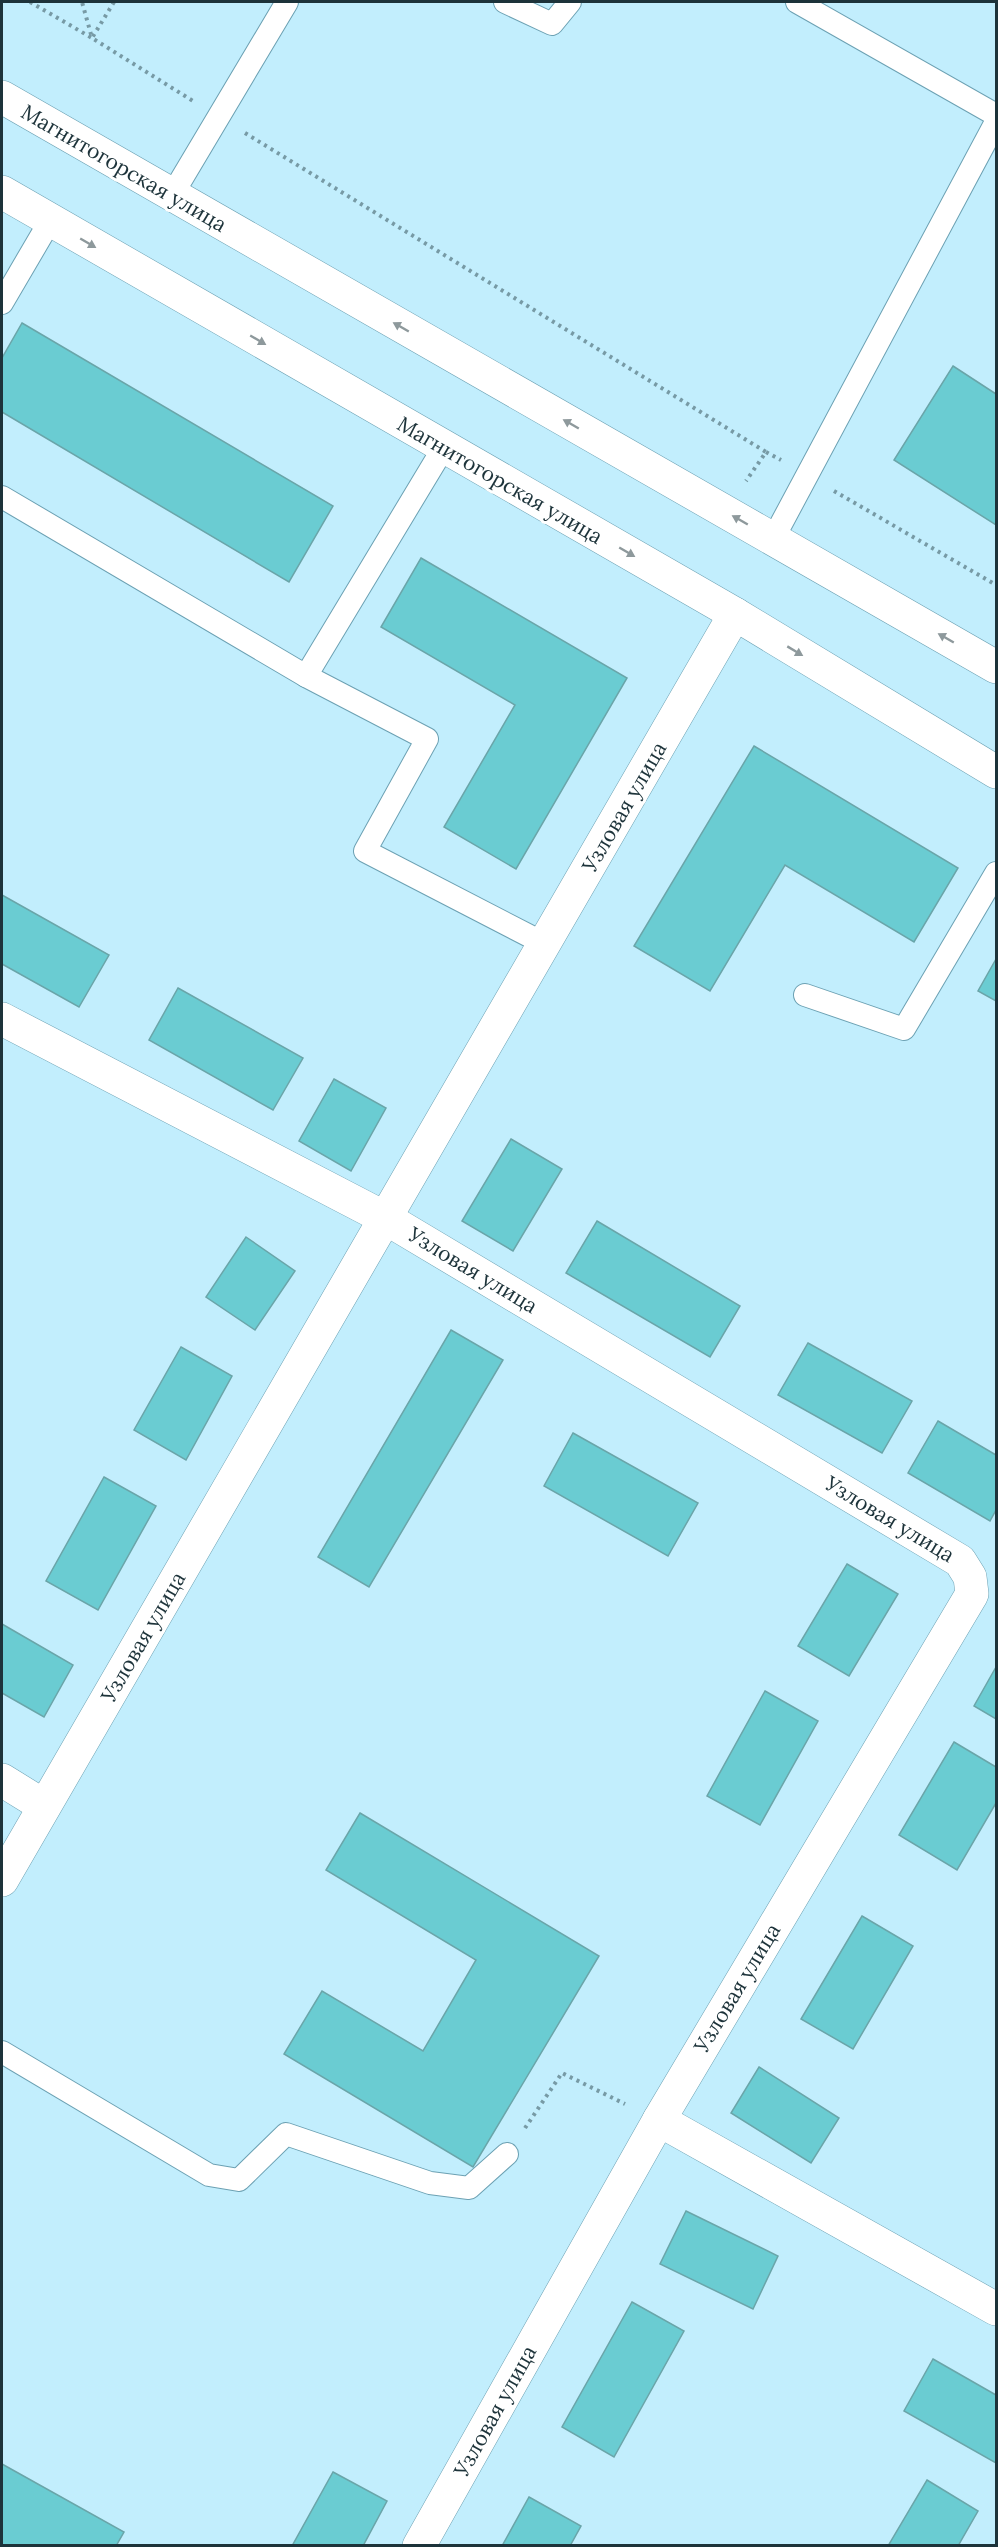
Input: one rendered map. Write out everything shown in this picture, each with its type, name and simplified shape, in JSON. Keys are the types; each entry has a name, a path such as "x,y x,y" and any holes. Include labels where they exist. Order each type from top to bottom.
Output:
{"street":[{"name":"Магнитогорская улица","path":"2,97 996,667"},
{"name":"Магнитогорская улица","path":"2,192 735,614 996,772"},
{"name":"Узловая улица","path":"2,1880 387,1219 735,614"},
{"name":"Узловая улица","path":"2,1019 387,1219 960,1561 970,1577 972,1594 659,2120 419,2546"},
{"path":"2,1780 44,1806"},
{"path":"659,2120 996,2309"}],"lane":[{"path":"171,195 287,2"},
{"path":"505,2 552,24 570,2"},
{"path":"797,2 996,115"},
{"path":"773,539 996,122"},
{"path":"2,303 50,221"},
{"path":"306,676 444,447"},
{"path":"2,498 306,676 427,739 365,851 545,944"},
{"path":"805,995 904,1029 996,873"},
{"path":"2,2052 209,2175 239,2180 286,2134 430,2183 469,2188 507,2154"}],"path":[{"path":"30,2 766,452 996,585"},
{"path":"82,2 92,38"},
{"path":"92,38 114,2"},
{"path":"726,512 766,452"},
{"path":"507,2154 562,2073 659,2120"}],"building":[{"path":"22,323 333,506 289,582 2,412 2,358"},
{"path":"953,366 996,394 996,525 894,460"},
{"path":"421,558 627,678 516,869 444,827 515,705 381,627"},
{"path":"754,746 958,868 914,942 785,865 710,991 634,946"},
{"path":"2,895 109,955 79,1007 2,964"},
{"path":"996,959 996,1001 978,991"},
{"path":"178,988 303,1058 273,1110 149,1040"},
{"path":"334,1079 386,1108 351,1171 299,1141"},
{"path":"511,1139 562,1169 513,1251 462,1221"},
{"path":"597,1221 740,1306 710,1357 566,1273"},
{"path":"246,1237 295,1271 255,1330 206,1297"},
{"path":"451,1330 503,1360 369,1587 318,1557"},
{"path":"808,1343 912,1401 882,1453 778,1395"},
{"path":"181,1347 232,1376 186,1460 134,1430"},
{"path":"938,1421 996,1455 996,1510 990,1521 908,1473"},
{"path":"573,1433 698,1503 668,1556 544,1486"},
{"path":"104,1477 156,1506 98,1610 46,1581"},
{"path":"847,1564 898,1594 849,1676 798,1646"},
{"path":"2,1624 73,1665 44,1717 2,1693"},
{"path":"996,1667 996,1719 974,1706"},
{"path":"765,1691 818,1721 760,1825 707,1796"},
{"path":"954,1742 996,1767 996,1803 957,1870 899,1835"},
{"path":"360,1813 599,1956 473,2167 284,2054 322,1991 423,2051 476,1960 326,1870"},
{"path":"862,1916 913,1946 853,2049 801,2019"},
{"path":"759,2067 839,2118 811,2163 731,2113"},
{"path":"686,2211 778,2256 753,2309 660,2264"},
{"path":"632,2302 684,2331 614,2457 562,2427"},
{"path":"933,2359 996,2395 996,2463 904,2411"},
{"path":"2,2464 124,2532 116,2546 2,2546"},
{"path":"333,2472 387,2501 363,2546 292,2546"},
{"path":"927,2480 978,2511 958,2546 888,2546"},
{"path":"529,2497 581,2526 570,2546 502,2546"}]}
